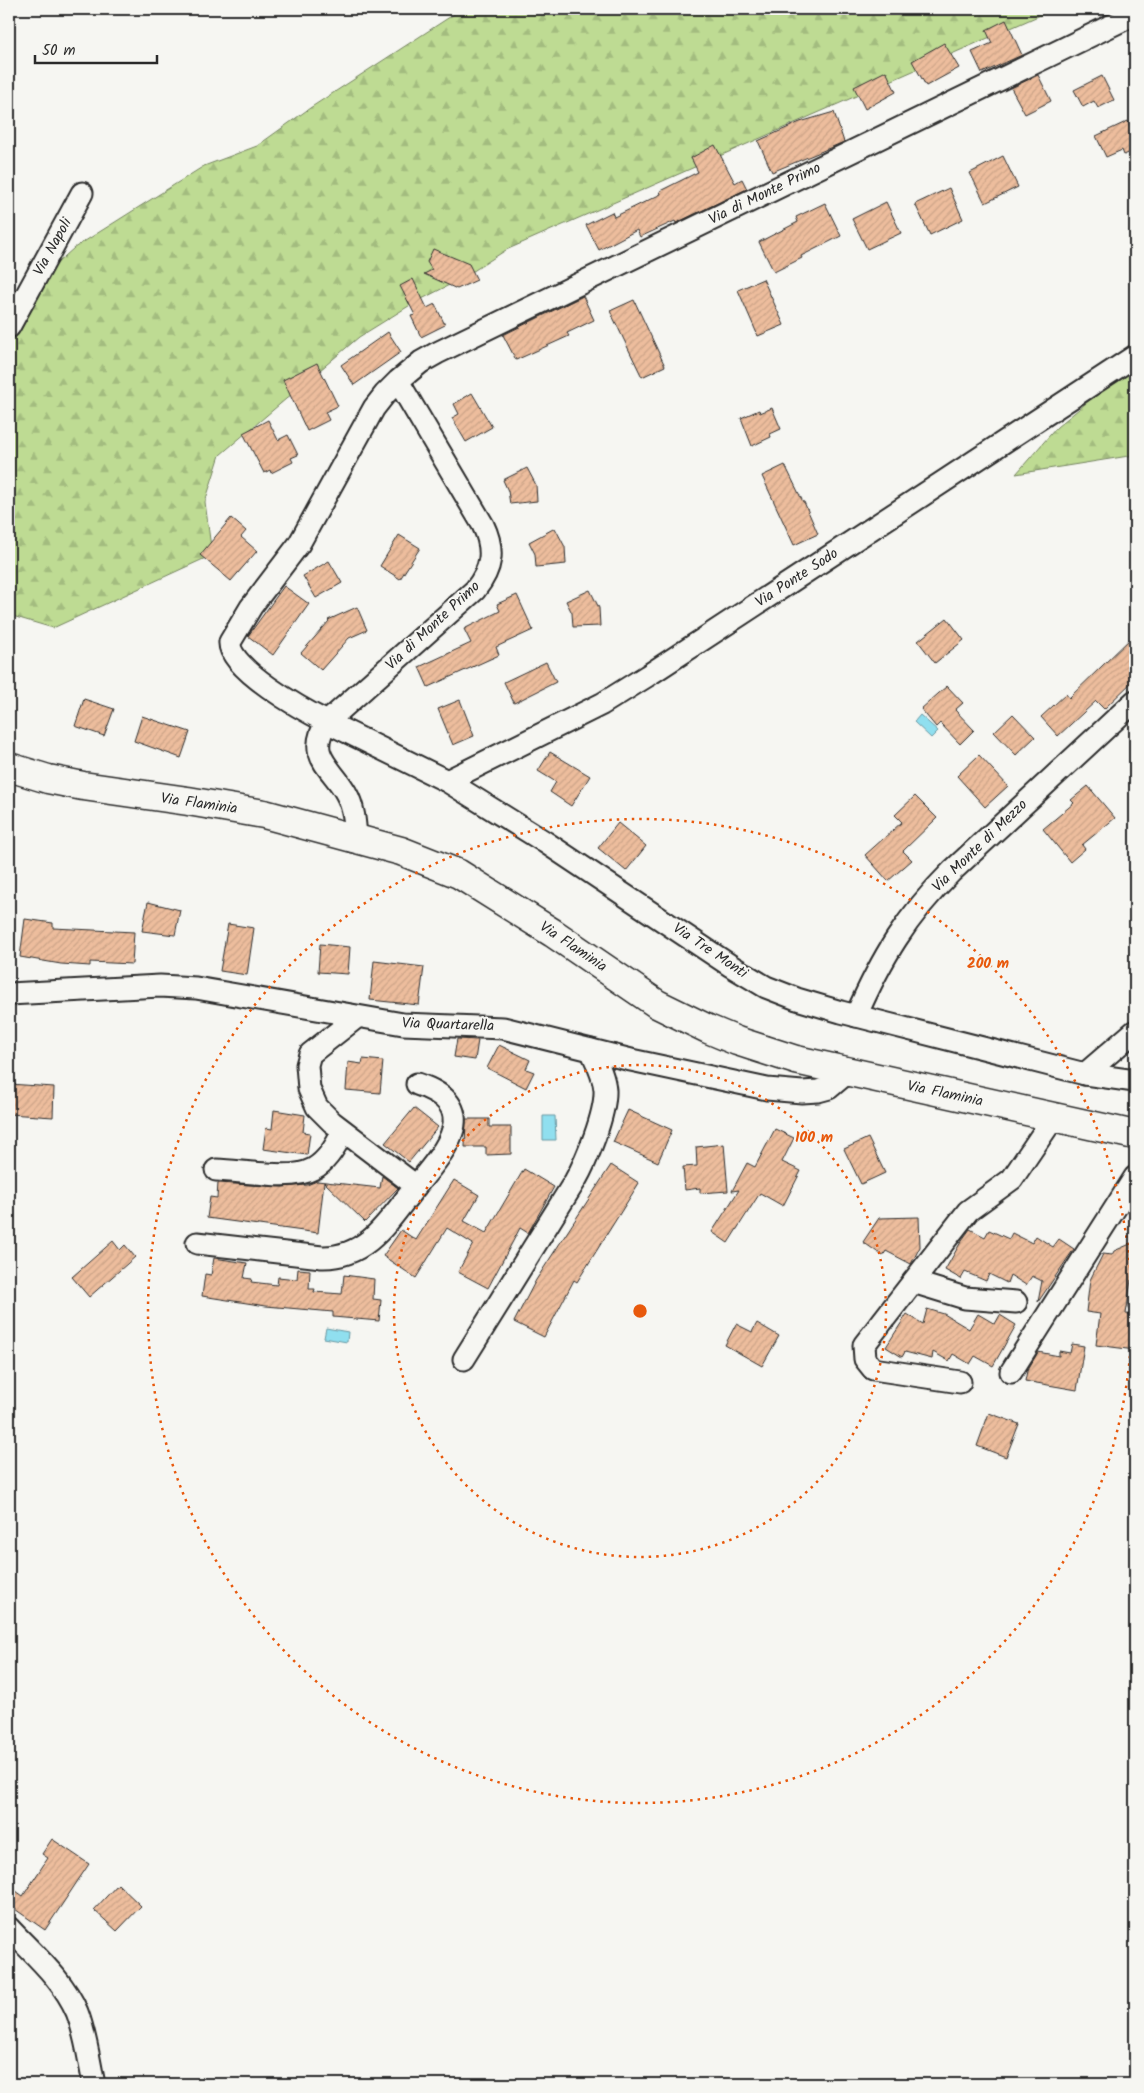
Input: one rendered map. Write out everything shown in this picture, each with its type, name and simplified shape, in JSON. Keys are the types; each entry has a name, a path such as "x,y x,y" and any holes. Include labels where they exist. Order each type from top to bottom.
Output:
{"main road":[{"name":"Via Flaminia","path":"9,767 48,779 84,786 246,811 356,838 407,853 459,874 553,933 650,1000 708,1029 796,1060 1135,1135"}],"street":[{"name":"Via di Monte Primo","path":"229,647 238,626 304,536 381,398 421,362 436,353 1135,14"},
{"name":"Via Napoli","path":"9,327 82,194"},
{"name":"Via Ponte Sodo","path":"447,781 594,708 648,676 1135,356"},
{"name":"Via di Monte Primo","path":"327,722 475,590 484,578 490,565 490,543 483,525 398,381"},
{"name":"Via Tre Monti","path":"229,647 235,658 276,693 327,722 447,781 545,842 755,981 797,999 856,1016 1085,1074 1135,1081"},
{"name":"Via Monte di Mezzo","path":"856,1016 888,951 909,919 927,897 952,871 1135,701"},
{"path":"327,722 321,734 319,752 323,763 340,783 350,802 356,838"},
{"name":"Via Quartarella","path":"9,994 174,986 422,1026 494,1026 630,1060 784,1091 808,1092 823,1090 848,1072"},
{"path":"357,1017 313,1050 307,1061 308,1083 314,1101 326,1117 416,1186"},
{"path":"1085,1074 1135,1030"},
{"path":"464,1358 575,1181 587,1158 605,1096 602,1076 592,1050"},
{"path":"198,1243 322,1257 343,1256 356,1251 369,1242 445,1150 452,1134 454,1122 447,1100 435,1090 416,1084"},
{"path":"960,1382 873,1369 865,1359 864,1345 968,1211 1012,1179 1054,1117"},
{"path":"216,1170 283,1176 300,1175 314,1170 328,1158 343,1131"},
{"path":"1011,1372 1135,1177"},
{"path":"913,1282 965,1298 1016,1302"},
{"path":"9,1928 56,1979 70,1998 83,2032 94,2084"}],"green space":[{"path":"462,9 1054,9 506,250 461,279 412,304 359,337 220,455 205,502 212,555 53,628 9,615 9,306 74,248 204,166 257,146 310,108"},
{"path":"1135,363 1135,455 1016,474 1057,427"}],"water":[{"path":"920,715 938,731 931,738 914,722"},
{"path":"543,1116 555,1116 556,1140 543,1140"},
{"path":"326,1328 348,1332 347,1342 324,1338"}],"building":[{"path":"1006,20 1022,55 982,73 972,52 992,43 986,30"},
{"path":"944,43 959,68 926,86 912,61"},
{"path":"886,71 896,92 865,109 854,87"},
{"path":"1038,75 1051,101 1025,114 1011,88"},
{"path":"1102,76 1114,100 1098,108 1094,101 1083,107 1074,90"},
{"path":"834,112 844,142 772,172 758,141 800,122"},
{"path":"1128,121 1135,137 1135,150 1124,155 1122,150 1106,157 1096,136"},
{"path":"715,145 735,183 742,179 747,189 676,223 675,221 640,237 637,230 599,250 586,225 612,212 614,217 661,194 660,191 698,172 691,158"},
{"path":"1003,156 1018,187 985,203 970,173"},
{"path":"949,188 963,219 930,235 915,204"},
{"path":"886,202 901,233 867,249 852,219"},
{"path":"825,203 841,236 774,272 759,242 798,222 796,217"},
{"path":"433,249 469,264 477,280 457,289 424,274 432,270 427,262"},
{"path":"413,279 427,308 435,304 445,325 421,337 411,316 415,315 400,286"},
{"path":"763,279 784,325 758,336 738,290"},
{"path":"583,296 594,320 567,333 569,336 516,360 503,335"},
{"path":"634,300 665,366 642,377 610,311"},
{"path":"388,332 401,352 354,385 341,365"},
{"path":"317,363 338,406 325,412 329,420 307,431 283,380"},
{"path":"472,393 492,427 466,442 452,418 459,414 454,404"},
{"path":"772,408 781,429 770,434 771,437 752,446 741,418 759,410 760,413"},
{"path":"268,420 278,440 288,435 298,455 291,458 293,462 271,473 270,470 264,473 243,433"},
{"path":"785,465 818,534 794,545 762,476"},
{"path":"527,468 536,485 537,501 510,504 508,491 503,480"},
{"path":"231,518 246,531 241,537 257,551 231,581 200,555"},
{"path":"555,528 565,547 566,564 536,567 535,554 529,542"},
{"path":"399,535 420,548 400,579 380,566"},
{"path":"329,561 342,583 316,598 303,576"},
{"path":"284,586 309,604 273,655 248,636"},
{"path":"590,590 599,608 600,626 573,627 572,613 566,601"},
{"path":"517,595 533,630 496,647 499,655 428,687 419,667 471,643 464,629 500,611 497,604"},
{"path":"357,607 367,630 349,638 321,670 301,653 328,620"},
{"path":"947,618 964,640 935,663 918,641"},
{"path":"1135,634 1135,679 1104,709 1096,701 1058,736 1041,717 1066,694 1069,698"},
{"path":"546,662 556,682 514,703 504,682"},
{"path":"947,686 963,703 955,710 974,730 960,744 940,723 936,727 921,709"},
{"path":"84,699 114,709 104,736 75,726"},
{"path":"460,700 474,736 453,745 438,709"},
{"path":"1013,714 1035,737 1016,755 994,732"},
{"path":"142,716 190,732 181,758 134,741"},
{"path":"550,752 590,776 571,806 550,792 556,782 538,771"},
{"path":"979,755 1008,786 985,807 957,776"},
{"path":"1088,786 1115,818 1082,845 1085,849 1070,862 1043,829 1074,803 1071,800"},
{"path":"915,796 937,818 903,851 912,860 888,881 865,855 902,822 895,815"},
{"path":"618,823 646,846 626,871 598,848"},
{"path":"148,902 180,910 175,935 142,931"},
{"path":"25,919 53,923 53,928 134,932 132,964 90,962 90,966 61,964 20,957"},
{"path":"228,924 254,928 247,975 220,971"},
{"path":"320,944 350,947 348,974 318,972"},
{"path":"374,961 424,967 419,1005 370,1000"},
{"path":"457,1039 478,1040 475,1060 454,1057"},
{"path":"499,1045 530,1060 526,1069 534,1072 526,1088 487,1068"},
{"path":"363,1059 383,1061 380,1093 346,1090 348,1062 362,1064"},
{"path":"9,1084 54,1087 53,1117 9,1114"},
{"path":"414,1108 438,1127 409,1162 385,1143"},
{"path":"274,1110 305,1115 303,1132 310,1133 307,1155 263,1149 266,1128 272,1129"},
{"path":"628,1110 672,1130 658,1162 613,1142"},
{"path":"466,1119 489,1119 489,1127 511,1127 511,1154 486,1155 486,1147 465,1147"},
{"path":"775,1129 794,1138 782,1162 801,1171 783,1206 760,1193 728,1243 712,1232 739,1190 732,1191 747,1163 755,1167"},
{"path":"868,1138 885,1173 861,1184 844,1149"},
{"path":"724,1144 728,1191 700,1193 700,1188 685,1190 683,1167 697,1166 696,1147"},
{"path":"611,1165 639,1183 577,1282 574,1280 544,1337 514,1322 536,1280"},
{"path":"524,1169 554,1187 528,1233 520,1228 488,1288 458,1272 473,1244 447,1228 416,1278 383,1256 401,1230 416,1240 454,1180 479,1195 464,1221 486,1233"},
{"path":"382,1176 398,1188 365,1222 324,1182 318,1233 207,1218 210,1197 217,1198 218,1183 282,1187 307,1185 317,1181 380,1188"},
{"path":"919,1217 920,1247 911,1264 886,1251 883,1256 863,1242 879,1218"},
{"path":"970,1229 985,1237 989,1230 1009,1239 1012,1233 1032,1243 1036,1236 1053,1247 1059,1239 1074,1249 1038,1302 1042,1281 1032,1276 1026,1285 1010,1275 1007,1283 989,1274 986,1281 965,1272 961,1279 945,1270"},
{"path":"113,1241 120,1250 125,1245 135,1257 89,1297 72,1277"},
{"path":"1135,1242 1135,1281 1131,1280 1126,1314 1135,1315 1135,1350 1096,1345 1100,1314 1086,1312 1090,1280 1103,1254 1112,1255 1114,1251"},
{"path":"214,1258 247,1263 244,1278 252,1279 251,1282 277,1285 278,1277 297,1279 298,1269 310,1270 309,1289 315,1289 314,1292 342,1294 344,1275 374,1279 373,1299 381,1300 379,1321 333,1317 333,1312 266,1306 202,1296 205,1274 211,1275"},
{"path":"927,1309 944,1314 969,1329 978,1314 995,1324 1000,1315 1016,1325 993,1366 975,1356 970,1364 953,1354 949,1361 933,1352 932,1359 905,1352 902,1357 886,1347 907,1314 923,1324"},
{"path":"757,1323 779,1336 762,1366 725,1345 736,1324 752,1332"},
{"path":"1072,1344 1084,1346 1077,1390 1025,1381 1027,1371 1038,1352 1059,1356 1059,1351 1070,1353"},
{"path":"989,1413 1019,1424 1006,1457 977,1446"},
{"path":"52,1839 89,1864 45,1930 9,1905 9,1886 23,1896 48,1858 42,1854"},
{"path":"118,1884 141,1906 117,1931 94,1910"}]}
